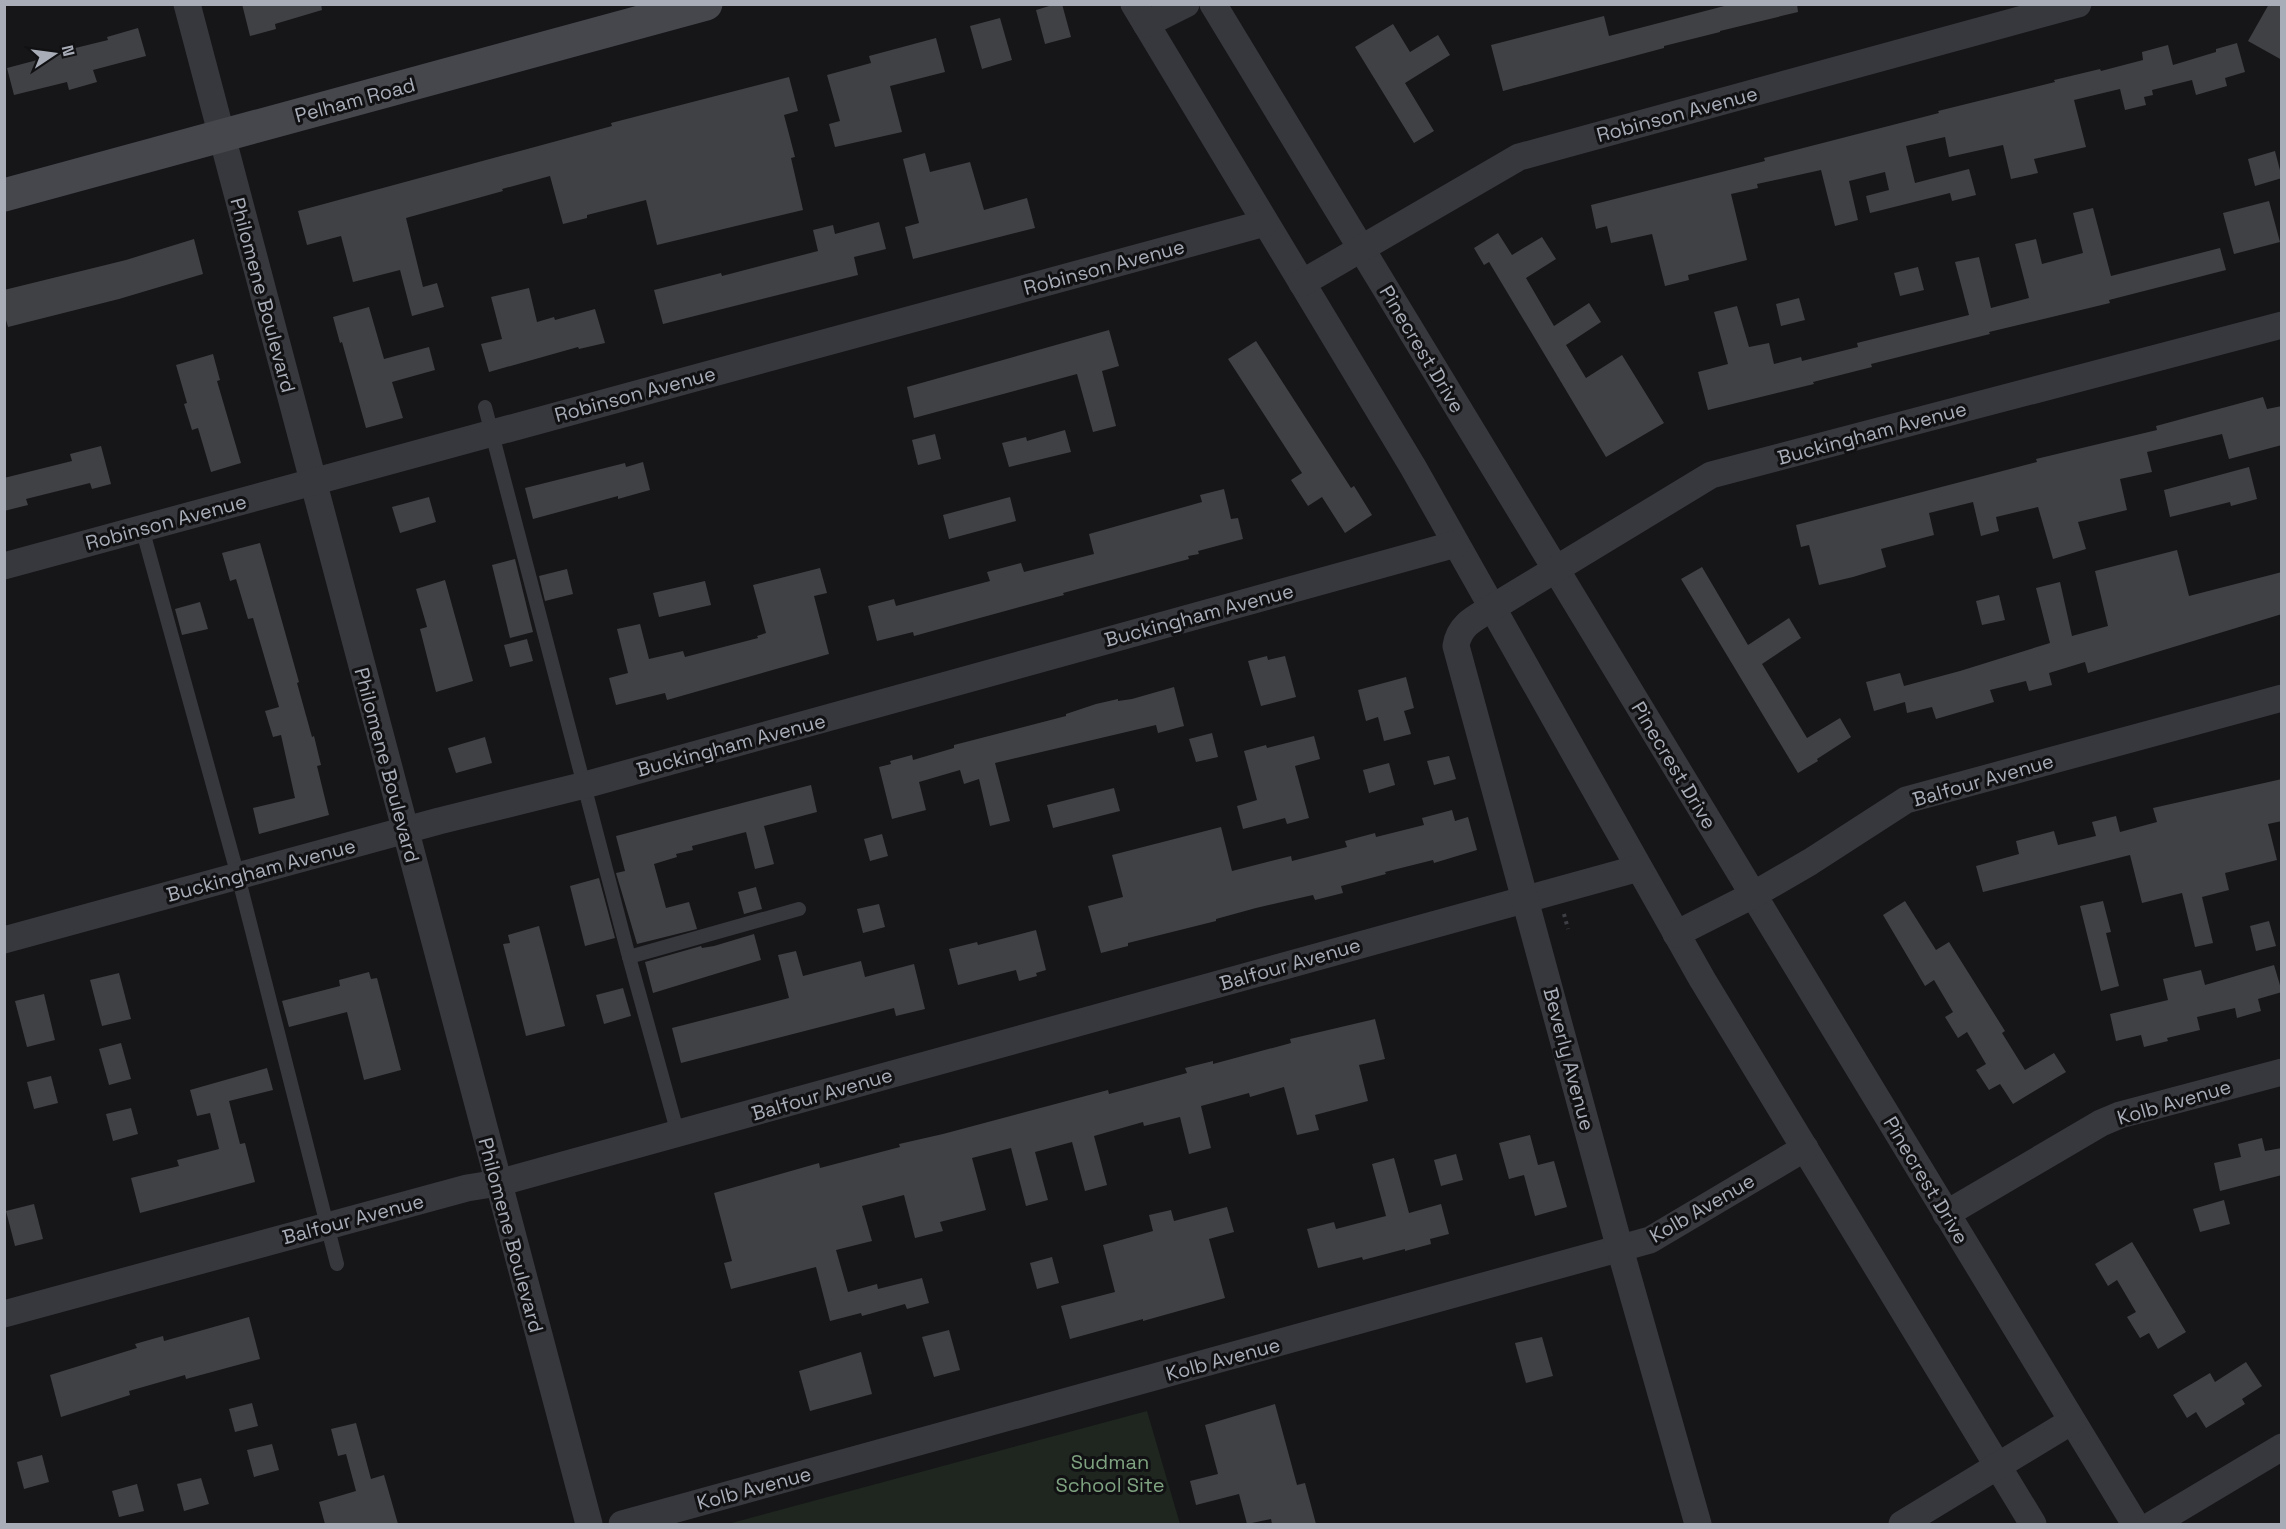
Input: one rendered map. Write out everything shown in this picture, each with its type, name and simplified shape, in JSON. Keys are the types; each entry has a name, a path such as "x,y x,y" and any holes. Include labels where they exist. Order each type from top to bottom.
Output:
{"main road":[{"name":"Pelham Road","path":"4,195 706,4"}],"street":[{"name":"Philomene Boulevard","path":"187,4 589,1524"},
{"path":"1186,4 1140,14 1413,467 1676,934 2033,1524"},
{"name":"Pinecrest Drive","path":"1213,4 2135,1524"},
{"name":"Robinson Avenue","path":"1302,284 1519,157 2078,4"},
{"name":"Robinson Avenue","path":"4,566 1265,223"},
{"name":"Buckingham Avenue","path":"1492,608 1711,475 2282,325"},
{"name":"Buckingham Avenue","path":"4,940 405,830 585,785 1456,544"},
{"name":"Beverly Avenue","path":"1492,608 1463,626 1456,646 1620,1249 1698,1524"},
{"name":"Balfour Avenue","path":"1676,934 1753,895 1810,862 1906,800 2282,698"},
{"name":"Balfour Avenue","path":"4,1314 468,1188 498,1183 678,1134 1639,868"},
{"name":"Kolb Avenue","path":"1946,1214 2101,1123 2120,1115 2282,1072"},
{"name":"Kolb Avenue","path":"622,1524 1650,1240 1805,1148"},
{"path":"1902,1524 2072,1420"},
{"path":"2153,1524 2282,1447"}],"lane":[{"path":"485,407 629,957 678,1134"},
{"path":"142,528 238,876 337,1264"},
{"path":"629,957 799,909"}],"path":[{"path":"1564,912 1568,929"}],"green space":[{"name":"Sudman School Site","path":"1147,1411 1180,1524 728,1524"}],"building":[{"path":"242,4 321,4 322,10 275,24 276,29 250,36"},
{"path":"1062,4 1071,37 1045,44 1036,10"},
{"path":"1732,4 1797,4 1798,12 1720,31 1503,91 1491,45 1604,16 1609,36"},
{"path":"2269,4 2282,4 2282,60 2248,41"},
{"path":"1000,18 1012,60 982,69 970,26"},
{"path":"1393,24 1410,52 1438,35 1450,55 1405,83 1434,131 1414,143 1355,47"},
{"path":"138,28 146,56 93,70 97,82 69,90 67,82 14,95 7,68 108,40 107,37"},
{"path":"936,38 945,72 890,86 902,132 835,147 829,124 840,121 827,75 871,63 869,56"},
{"path":"2237,43 2245,72 2225,78 2227,86 2196,95 2192,80 2152,90 2153,95 2144,97 2146,105 2125,110 2120,89 2074,100 2086,147 2034,159 2038,173 2011,179 2003,145 1949,157 1945,137 1906,146 1915,183 1969,169 1976,195 1952,201 1950,193 1870,213 1866,196 1889,190 1885,172 1849,181 1858,220 1835,226 1821,170 1757,184 1758,188 1731,194 1747,260 1688,275 1689,280 1665,286 1652,234 1611,243 1607,226 1596,229 1591,205 1765,161 1764,158 2055,82 2054,80 2143,60 2142,52 2168,45 2173,65"},
{"path":"789,77 798,111 784,115 795,157 791,158 803,210 657,245 646,200 587,215 587,218 563,224 550,176 502,189 503,191 406,218 423,287 437,283 444,307 412,316 400,270 353,282 341,236 307,245 298,211 612,126 611,123"},
{"path":"2275,151 2282,178 2255,186 2248,159"},
{"path":"925,153 930,172 970,162 984,210 1027,198 1035,228 913,259 905,227 919,223 903,159"},
{"path":"2269,201 2280,242 2234,254 2223,213"},
{"path":"2093,208 2111,276 2220,248 2226,270 2109,300 2110,303 1989,332 1990,334 1871,364 1872,367 1813,382 1814,384 1708,410 1698,372 1728,364 1714,312 1737,306 1749,347 1769,343 1774,364 1801,357 1802,361 1858,347 1857,343 1969,315 1955,262 1979,257 1991,308 2029,298 2015,244 2036,239 2042,264 2083,253 2073,213"},
{"path":"879,222 886,249 854,257 858,275 663,324 654,290 721,273 722,276 818,251 813,230 833,225 835,234"},
{"path":"1498,233 1512,255 1542,237 1556,259 1526,278 1554,326 1589,303 1601,322 1566,345 1586,378 1622,355 1664,423 1606,457 1489,262 1484,265 1474,248"},
{"path":"194,239 203,274 119,299 8,327 4,313 4,290 126,260"},
{"path":"1918,267 1924,290 1900,296 1894,273"},
{"path":"529,288 537,322 554,317 555,320 595,309 605,343 579,349 578,347 489,372 481,344 502,339 491,297"},
{"path":"1799,298 1805,320 1781,326 1776,304"},
{"path":"369,307 384,359 429,347 435,370 392,382 403,418 366,428 333,317"},
{"path":"1109,330 1119,366 1102,371 1116,426 1093,432 1077,374 914,418 907,387"},
{"path":"1256,341 1351,488 1354,486 1372,515 1345,533 1322,497 1308,506 1291,480 1302,473 1228,359"},
{"path":"213,354 220,380 217,381 241,463 211,472 198,428 192,430 176,365"},
{"path":"2263,397 2267,409 2282,406 2282,445 2229,459 2222,434 2147,452 2152,472 2120,479 2127,510 2078,522 2086,549 2053,559 2038,507 1996,517 1999,531 1981,536 1973,502 1929,513 1934,535 1881,549 1886,567 1853,577 1819,585 1809,545 1801,547 1796,525 2037,462 2036,459 2157,430 2156,426"},
{"path":"1065,430 1071,452 1009,467 1002,443 1026,437 1027,441"},
{"path":"935,434 941,459 918,465 912,440"},
{"path":"101,446 111,484 92,489 90,483 26,499 28,505 4,511 4,478 72,461 70,454"},
{"path":"643,462 650,490 618,499 618,496 533,519 525,488 625,463 626,467"},
{"path":"2249,467 2257,499 2231,506 2230,502 2170,517 2164,490"},
{"path":"1224,489 1231,519 1238,518 1243,539 1198,551 1199,554 1188,556 1189,559 1063,593 1064,595 914,636 913,632 877,641 868,606 894,599 896,606 990,581 987,572 1021,563 1024,572 1094,554 1089,534 1202,502 1200,495"},
{"path":"429,497 436,522 400,533 392,507"},
{"path":"1010,497 1016,521 949,539 943,515"},
{"path":"260,543 312,737 314,736 321,765 317,766 329,815 259,834 253,808 295,798 281,735 273,737 265,711 279,707 253,618 248,619 236,579 230,581 222,553"},
{"path":"2177,550 2189,596 2282,572 2282,614 2088,673 2085,662 2049,673 2052,685 2029,691 2026,681 1990,690 1994,702 1936,719 1932,707 1907,713 1905,702 1874,711 1866,682 1900,673 1904,686 2050,643 2036,588 2060,582 2072,636 2108,626 2095,571"},
{"path":"515,559 533,632 510,638 492,565"},
{"path":"1702,567 1748,645 1789,618 1801,638 1762,664 1807,738 1840,718 1851,737 1798,773 1681,579"},
{"path":"820,568 827,593 814,596 829,654 667,700 665,693 616,705 609,678 628,673 617,629 640,624 649,659 683,651 685,657 758,638 757,636 766,633 753,585"},
{"path":"567,569 573,594 545,601 539,576"},
{"path":"445,580 473,681 436,692 420,629 427,627 416,589"},
{"path":"705,581 711,605 659,617 653,593"},
{"path":"1999,595 2005,620 1982,625 1976,601"},
{"path":"200,602 208,629 182,635 175,609"},
{"path":"527,639 533,661 510,667 504,645"},
{"path":"1267,656 1268,660 1285,656 1296,697 1261,706 1248,661"},
{"path":"1406,677 1414,708 1404,711 1411,734 1384,741 1378,717 1366,721 1358,690"},
{"path":"1174,687 1184,726 1158,733 1156,725 995,763 1010,821 990,826 979,779 964,784 960,770 919,782 926,810 892,819 879,767 891,764 890,761 912,755 913,760 954,748 954,745 1066,716 1066,714 1096,704 1118,699 1118,701 1132,699"},
{"path":"1212,733 1218,757 1196,762 1189,739"},
{"path":"1314,736 1320,759 1295,766 1309,818 1287,824 1285,818 1243,829 1237,806 1257,800 1244,751 1266,745 1267,748"},
{"path":"485,737 492,763 456,773 448,748"},
{"path":"1449,756 1456,779 1434,785 1427,761"},
{"path":"1389,763 1395,785 1369,793 1363,770"},
{"path":"2282,779 2282,821 2268,824 2277,860 2225,873 2229,890 2202,897 2213,943 2195,947 2182,893 2142,903 2130,855 1983,892 1976,866 2019,854 2016,841 2054,831 2058,845 2096,836 2092,822 2116,816 2120,832 2157,822 2153,808"},
{"path":"811,785 817,812 764,826 774,864 755,869 746,832 692,846 693,850 676,854 677,857 654,864 666,908 689,902 697,929 637,944 616,873 625,871 616,836"},
{"path":"1114,788 1120,811 1053,828 1047,805"},
{"path":"1452,810 1455,821 1468,817 1477,850 1434,863 1433,860 1385,872 1386,874 1341,886 1343,893 1315,900 1313,895 1256,908 1216,919 1216,921 1128,943 1128,946 1101,953 1088,906 1123,897 1112,855 1221,827 1232,871 1291,856 1292,861 1347,847 1345,841 1375,833 1376,837 1424,825 1422,818"},
{"path":"882,834 888,856 870,861 864,839"},
{"path":"599,878 615,938 585,946 570,886"},
{"path":"756,887 762,909 744,914 738,892"},
{"path":"1905,901 1936,950 1949,942 2005,1031 2002,1033 2025,1070 2054,1053 2066,1072 2013,1104 2000,1084 1989,1090 1976,1070 1986,1064 1967,1032 1958,1038 1945,1017 1953,1012 1934,980 1925,986 1883,915"},
{"path":"2103,901 2111,932 2106,933 2119,986 2101,991 2080,906"},
{"path":"879,904 885,927 863,933 857,909"},
{"path":"2269,921 2276,946 2256,951 2250,926"},
{"path":"539,926 565,1026 526,1036 503,944 510,943 508,935"},
{"path":"1036,930 1046,970 1036,973 1037,976 1019,981 1016,970 958,985 949,949 977,942 978,945"},
{"path":"754,934 761,960 653,993 645,962"},
{"path":"796,951 803,976 861,961 865,977 914,964 925,1009 896,1016 894,1008 681,1063 672,1028 789,998 778,955"},
{"path":"2274,965 2282,992 2258,999 2261,1011 2237,1018 2235,1008 2197,1017 2200,1030 2167,1038 2168,1041 2144,1047 2141,1035 2116,1041 2110,1014 2168,1000 2163,979 2201,970 2205,985"},
{"path":"369,972 371,979 377,978 401,1070 364,1080 347,1012 289,1027 282,1001 340,986 339,980"},
{"path":"119,973 131,1019 102,1026 90,980"},
{"path":"623,988 631,1016 604,1024 596,995"},
{"path":"44,994 55,1040 27,1047 15,1001"},
{"path":"1375,1019 1385,1059 1359,1065 1368,1101 1315,1115 1319,1130 1297,1135 1284,1087 1250,1097 1249,1093 1201,1106 1211,1148 1189,1154 1180,1117 1144,1126 1143,1122 1094,1136 1107,1185 1085,1191 1072,1142 1035,1152 1048,1200 1026,1206 1011,1148 972,1158 986,1210 940,1222 943,1231 915,1238 904,1195 862,1206 872,1241 836,1250 848,1292 877,1284 878,1289 922,1278 929,1303 907,1309 905,1304 862,1316 861,1313 830,1321 816,1267 731,1289 724,1263 732,1261 714,1193 819,1163 820,1168 900,1147 899,1144 1108,1090 1109,1094 1187,1073 1185,1068 1213,1061 1213,1064 1291,1043 1290,1039"},
{"path":"121,1043 131,1079 109,1085 99,1049"},
{"path":"267,1068 273,1090 229,1101 240,1144 245,1143 255,1182 140,1213 131,1178 179,1166 177,1160 219,1149 210,1113 197,1116 190,1090"},
{"path":"51,1076 58,1103 34,1109 27,1082"},
{"path":"131,1108 138,1134 113,1141 106,1114"},
{"path":"1530,1135 1538,1165 1554,1161 1567,1207 1535,1216 1524,1175 1509,1179 1499,1143"},
{"path":"2262,1138 2265,1151 2282,1148 2282,1175 2220,1191 2214,1163 2241,1157 2238,1144"},
{"path":"1456,1154 1463,1180 1441,1186 1434,1160"},
{"path":"1394,1158 1409,1213 1441,1204 1449,1234 1430,1239 1431,1244 1405,1251 1405,1249 1363,1260 1362,1257 1318,1268 1307,1229 1334,1222 1336,1229 1386,1216 1372,1164"},
{"path":"2224,1200 2230,1224 2200,1232 2193,1209"},
{"path":"34,1204 43,1239 15,1246 6,1211"},
{"path":"1227,1207 1234,1232 1209,1239 1225,1298 1070,1339 1061,1306 1115,1292 1103,1245 1153,1231 1149,1215 1171,1210 1174,1221"},
{"path":"2132,1242 2186,1332 2158,1349 2149,1333 2140,1338 2127,1317 2136,1312 2117,1280 2108,1286 2095,1264"},
{"path":"1052,1257 1059,1283 1037,1289 1030,1263"},
{"path":"249,1317 260,1359 186,1379 185,1375 129,1391 130,1395 61,1417 50,1375 137,1348 135,1344 163,1336 164,1341"},
{"path":"949,1330 960,1370 934,1377 922,1337"},
{"path":"1542,1337 1553,1376 1526,1383 1515,1343"},
{"path":"861,1352 872,1394 810,1411 799,1371"},
{"path":"2246,1362 2262,1386 2242,1399 2245,1404 2206,1428 2196,1412 2187,1418 2173,1395 2210,1373 2215,1382"},
{"path":"252,1403 258,1426 235,1432 229,1409"},
{"path":"1275,1404 1297,1485 1305,1483 1316,1524 1272,1524 1271,1519 1247,1524 1239,1494 1196,1505 1190,1481 1218,1474 1205,1425"},
{"path":"356,1423 371,1479 384,1475 398,1524 325,1524 319,1502 356,1491 346,1454 338,1456 331,1429"},
{"path":"272,1444 279,1470 254,1477 247,1450"},
{"path":"42,1455 49,1482 24,1489 17,1462"},
{"path":"201,1478 209,1504 184,1511 177,1484"},
{"path":"137,1484 144,1511 119,1517 112,1491"}]}
